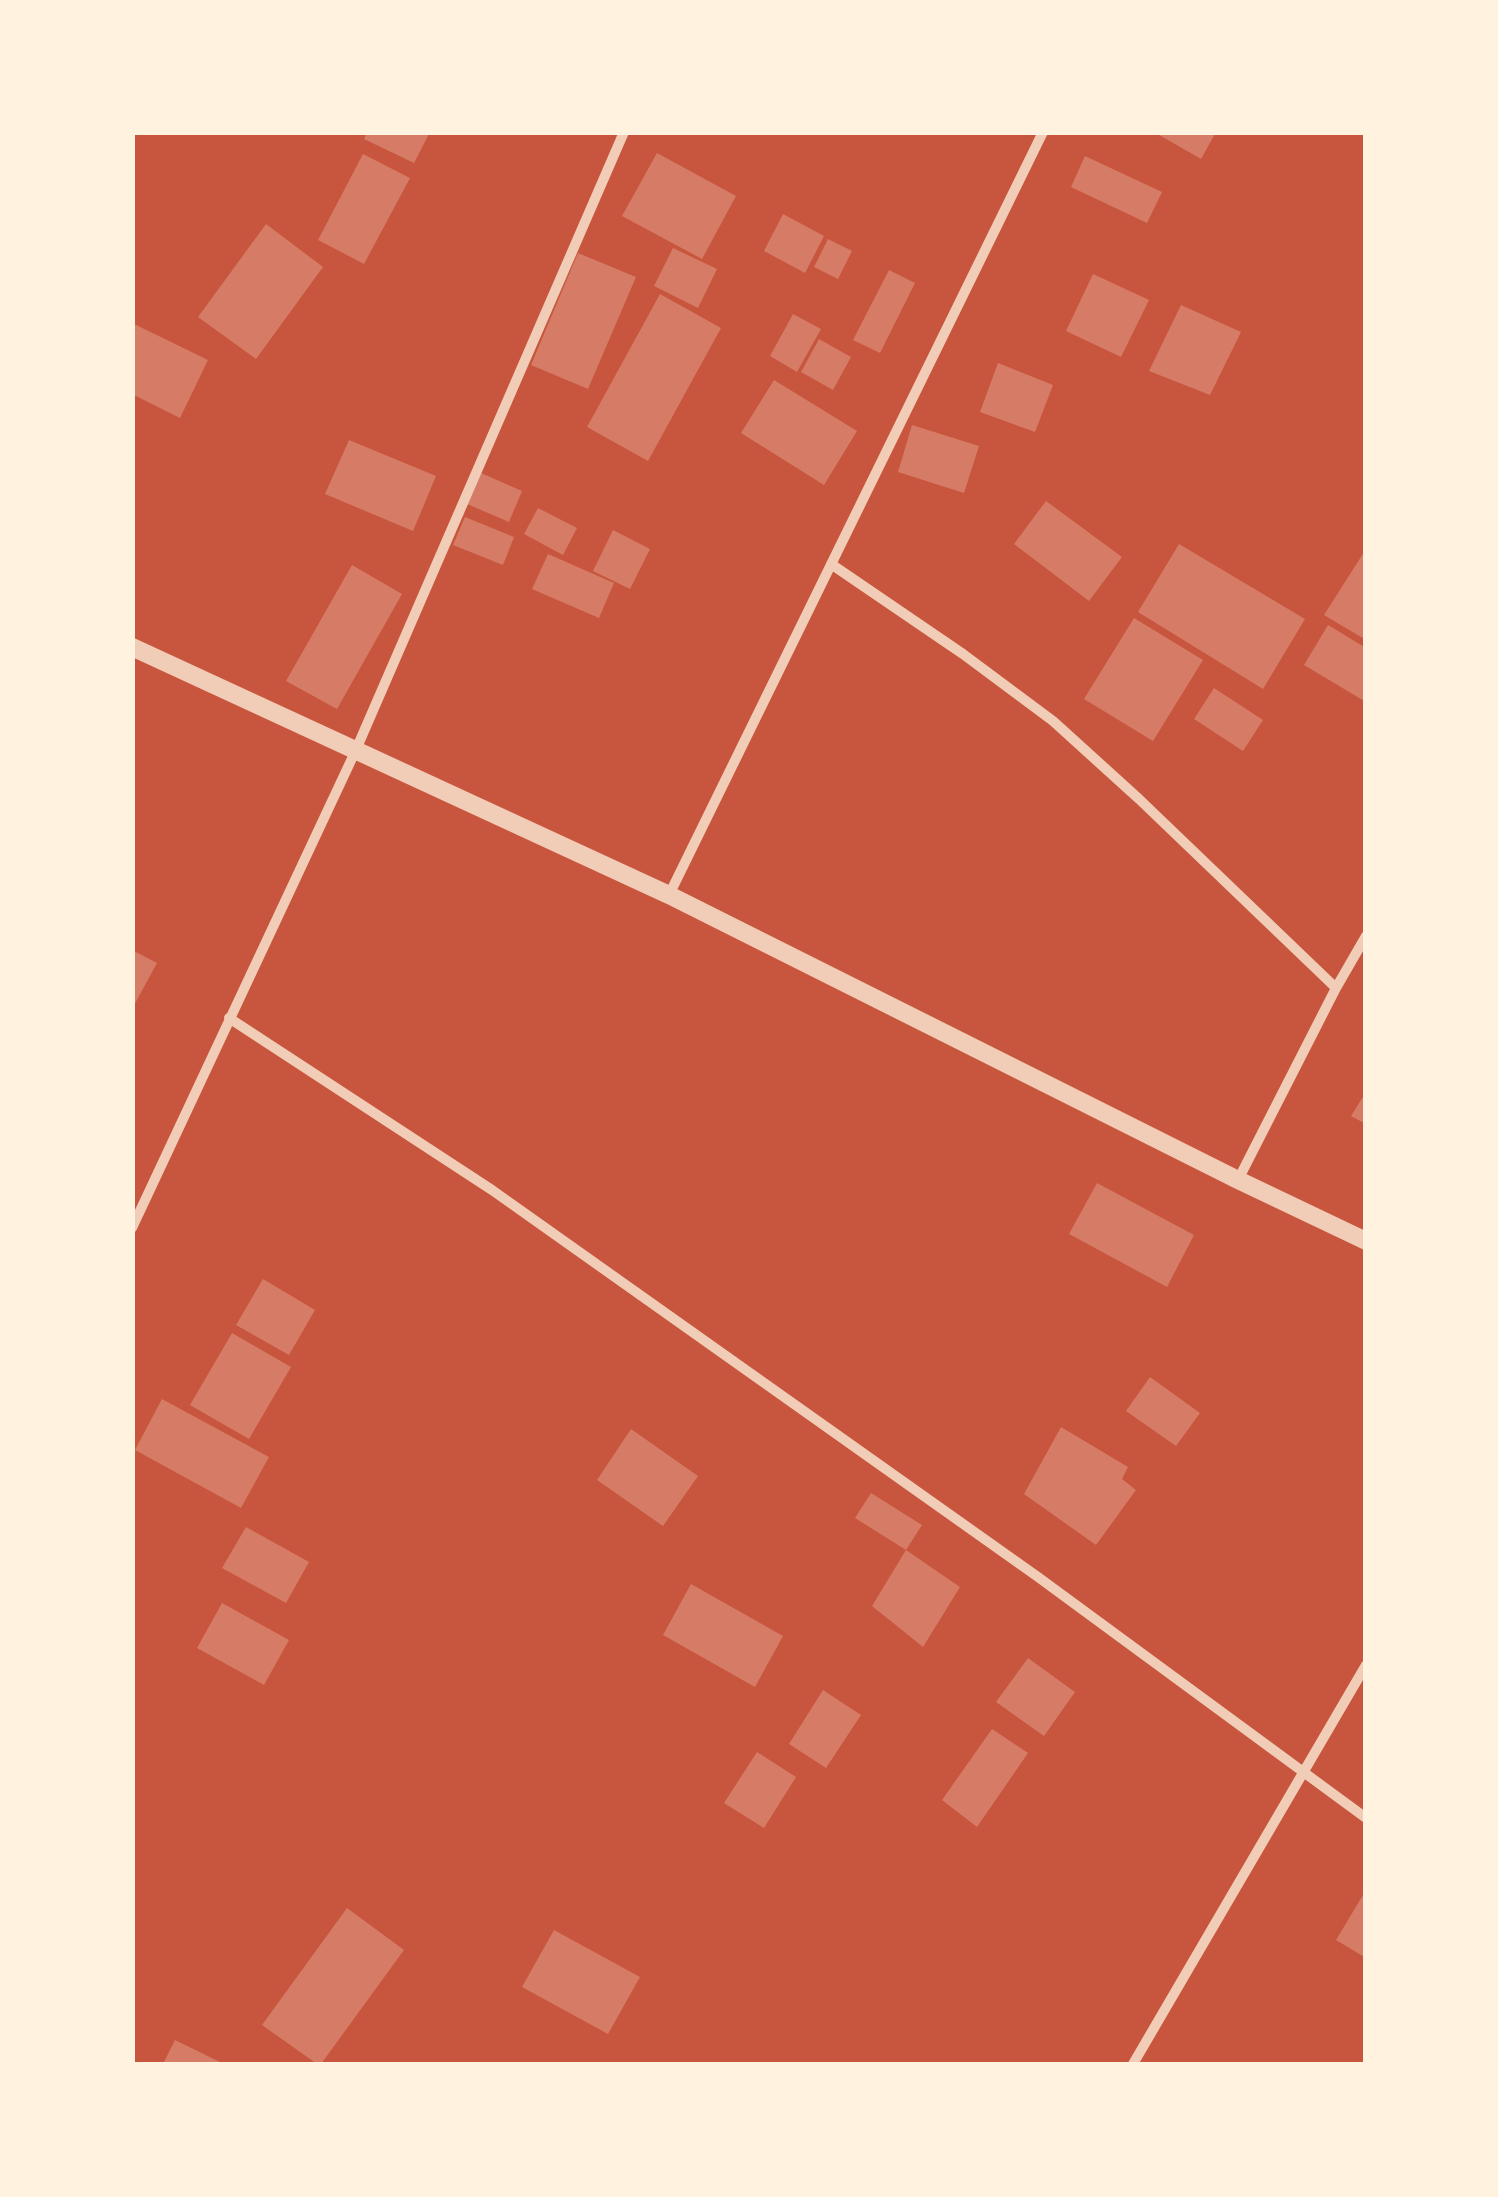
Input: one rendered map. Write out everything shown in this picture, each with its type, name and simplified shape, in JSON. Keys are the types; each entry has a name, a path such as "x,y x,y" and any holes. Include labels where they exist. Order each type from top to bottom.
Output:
{"street":[{"path":"132,1228 356,752 624,132"},
{"path":"668,895 1043,132"},
{"path":"831,564 1053,721 1336,988"},
{"path":"132,647 668,895 1366,1241"},
{"path":"1238,1180 1366,936"},
{"path":"229,1018 492,1190 1038,1577 1366,1818"},
{"path":"1133,2064 1366,1666"}],"building":[{"path":"367,132 430,132 414,163 364,139"},
{"path":"1154,132 1216,132 1201,159"},
{"path":"657,153 736,196 702,259 622,216"},
{"path":"363,154 410,178 364,264 318,240"},
{"path":"1085,156 1162,192 1147,223 1071,187"},
{"path":"783,214 824,236 805,273 764,251"},
{"path":"266,224 323,267 256,359 198,317"},
{"path":"828,239 852,251 838,279 814,267"},
{"path":"673,248 717,269 698,308 654,286"},
{"path":"578,253 636,277 588,389 531,365"},
{"path":"889,270 915,283 880,353 853,340"},
{"path":"1093,274 1149,300 1121,357 1066,331"},
{"path":"660,294 721,328 648,461 587,427"},
{"path":"1181,305 1241,332 1210,395 1149,371"},
{"path":"793,314 821,329 797,372 770,356"},
{"path":"132,323 208,360 180,418 132,394"},
{"path":"819,339 851,357 833,390 801,372"},
{"path":"998,363 1053,385 1035,432 980,412"},
{"path":"774,380 857,431 824,485 741,433"},
{"path":"912,425 979,446 964,493 898,472"},
{"path":"349,440 436,476 413,531 325,494"},
{"path":"481,473 522,491 509,522 467,504"},
{"path":"1046,501 1122,557 1089,601 1014,544"},
{"path":"538,508 577,528 563,555 524,534"},
{"path":"465,517 514,537 503,565 453,545"},
{"path":"613,530 650,549 630,589 593,571"},
{"path":"1179,544 1305,619 1263,689 1138,612"},
{"path":"1366,549 1366,640 1324,615"},
{"path":"548,554 614,583 599,618 532,589"},
{"path":"352,565 402,594 337,709 286,681"},
{"path":"1134,618 1203,660 1153,741 1084,699"},
{"path":"1328,625 1366,648 1366,702 1304,665"},
{"path":"1214,688 1263,720 1243,751 1194,719"},
{"path":"132,950 157,963 132,1009"},
{"path":"1366,1092 1366,1124 1351,1116"},
{"path":"1097,1183 1194,1235 1167,1287 1069,1234"},
{"path":"263,1279 315,1310 289,1355 236,1325"},
{"path":"232,1333 291,1367 249,1439 190,1405"},
{"path":"1150,1377 1200,1413 1176,1446 1126,1411"},
{"path":"162,1399 269,1457 241,1508 135,1450"},
{"path":"1061,1427 1128,1467 1122,1479 1136,1490 1096,1545 1024,1494"},
{"path":"631,1429 698,1476 663,1526 597,1480"},
{"path":"871,1493 922,1525 906,1550 855,1518"},
{"path":"246,1527 309,1562 286,1603 222,1568"},
{"path":"906,1550 960,1587 923,1647 872,1606"},
{"path":"691,1584 783,1636 755,1687 663,1635"},
{"path":"222,1603 289,1640 264,1685 197,1648"},
{"path":"1028,1658 1075,1692 1044,1736 996,1702"},
{"path":"823,1690 861,1715 826,1768 789,1744"},
{"path":"992,1729 1028,1753 977,1827 942,1800"},
{"path":"757,1752 796,1777 764,1828 724,1803"},
{"path":"1366,1890 1366,1958 1336,1940"},
{"path":"347,1908 404,1950 321,2064 317,2064 262,2025"},
{"path":"554,1930 640,1977 608,2034 522,1987"},
{"path":"175,2040 224,2064 163,2064"}]}
